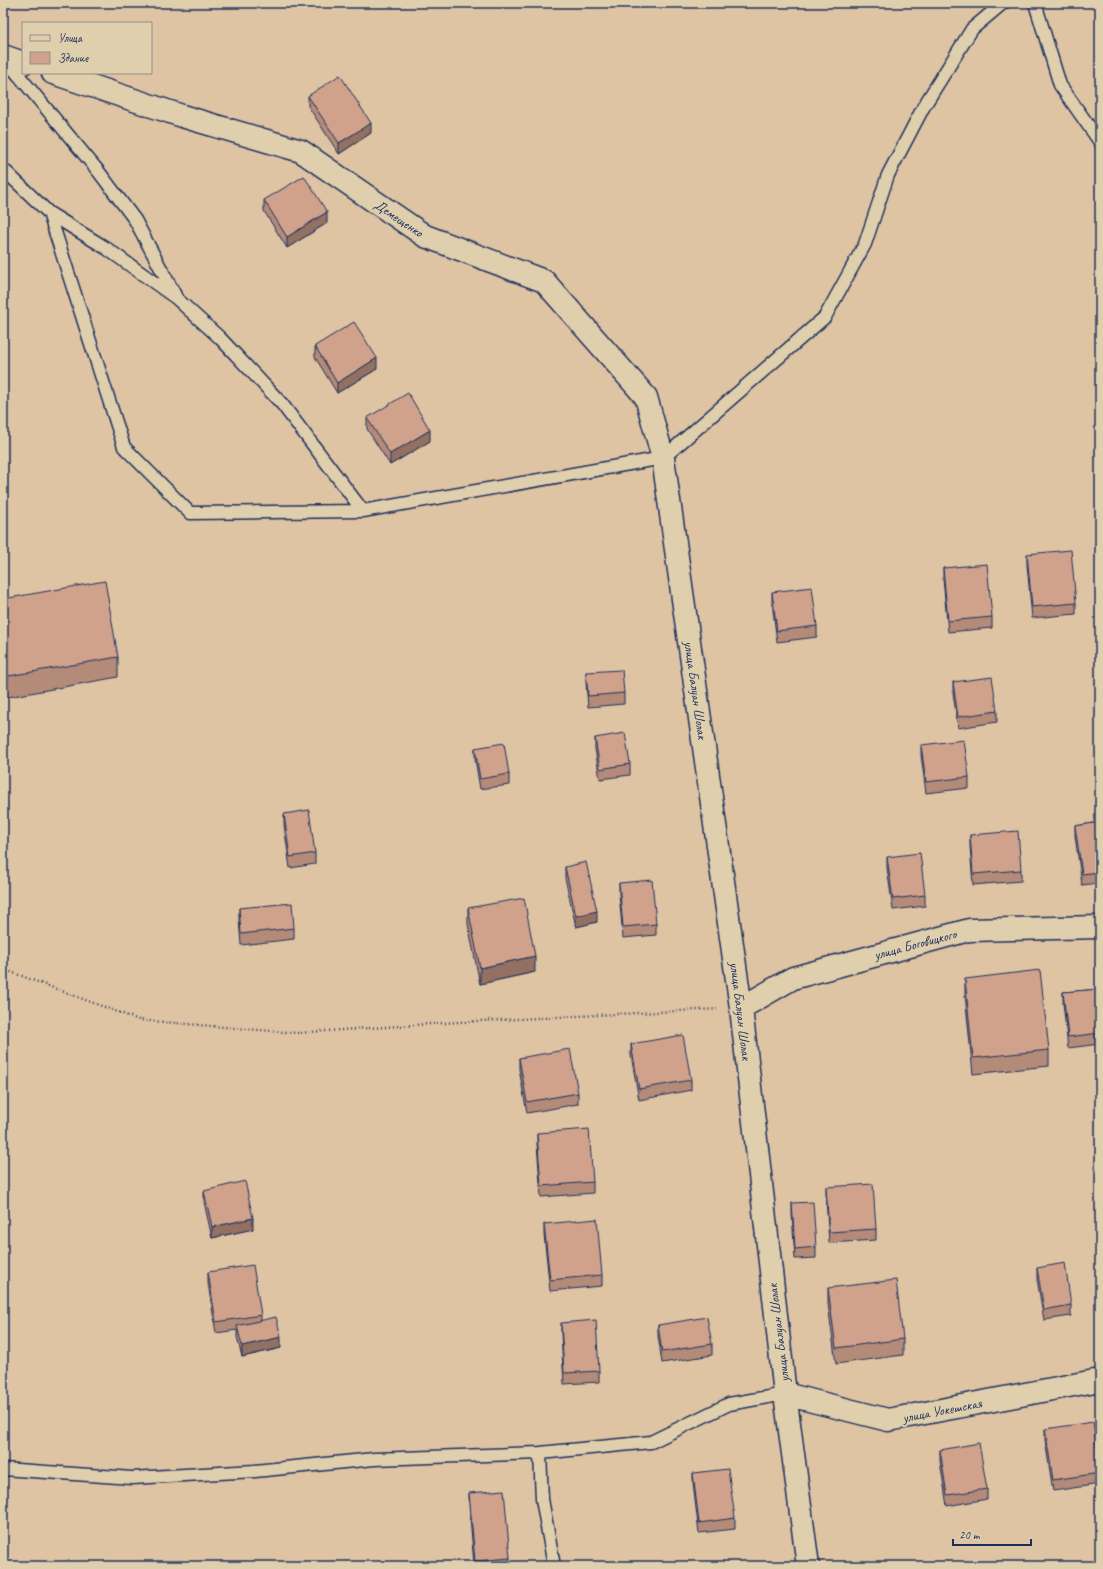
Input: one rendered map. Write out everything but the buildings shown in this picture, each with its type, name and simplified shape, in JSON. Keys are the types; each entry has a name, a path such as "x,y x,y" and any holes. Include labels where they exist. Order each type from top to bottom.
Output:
{"street":[{"path":"3,57 22,63"},
{"name":"Демещенко","path":"56,74 182,116 301,151 425,236 544,281 646,396 664,458"},
{"name":"улица Балуан Шолак","path":"664,458 741,1008 785,1394 808,1566"},
{"name":"улица Боговицкого","path":"741,1008 793,978 969,930 1100,927"},
{"name":"улица Уокешская","path":"785,1394 888,1420 1100,1380"}],"lane":[{"path":"49,213 124,447 190,513 363,511 664,458 825,317 865,244 888,175 924,106 972,29 1003,3"},
{"path":"1035,3 1060,85 1100,142"},
{"path":"3,57 99,172 135,220 176,298"},
{"path":"3,169 49,213 106,248 176,298 220,338 282,404 363,511"},
{"path":"3,1469 132,1478 255,1471 374,1459 540,1453 651,1442 729,1404 785,1394"},
{"path":"540,1453 542,1499 554,1566"}],"path":[{"path":"3,969 139,1020 296,1033 459,1022 741,1008"}]}
